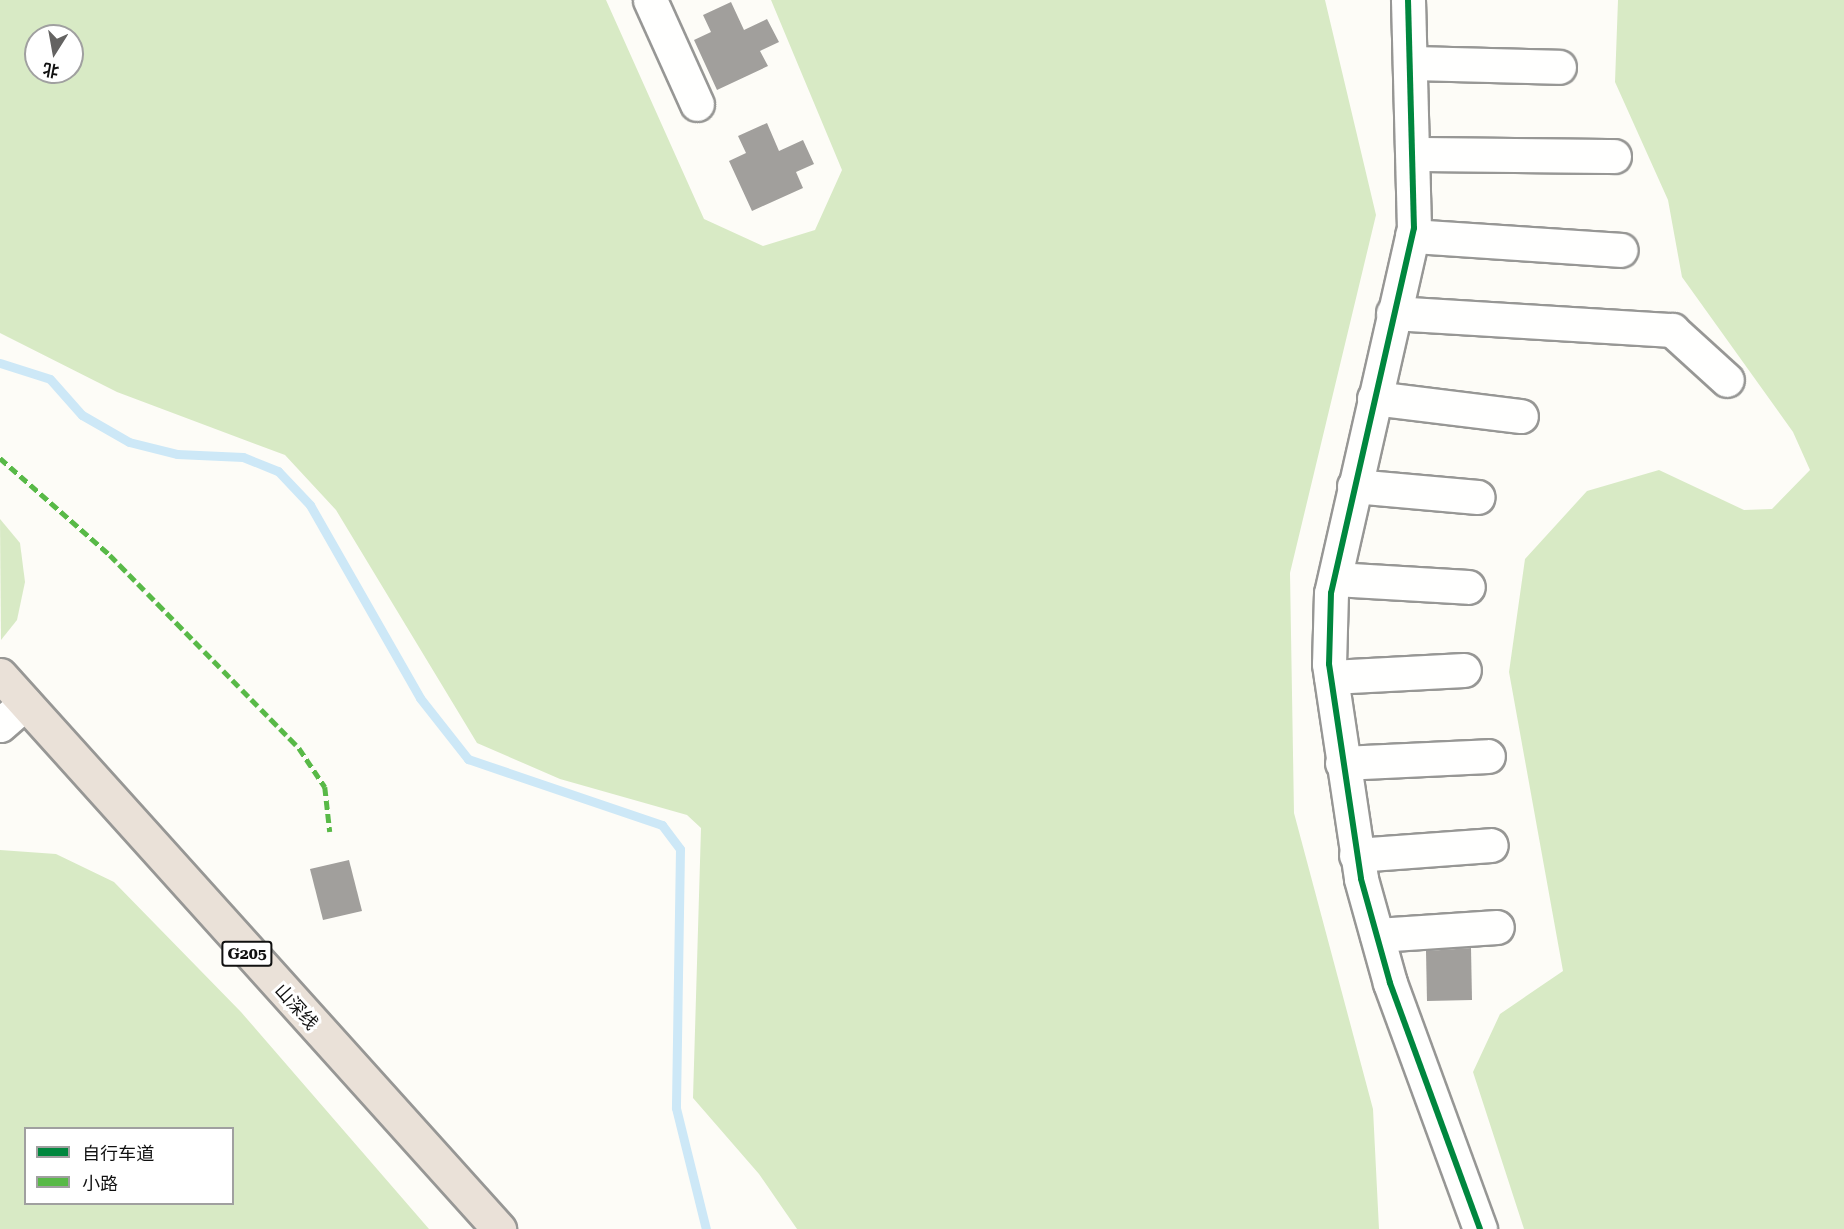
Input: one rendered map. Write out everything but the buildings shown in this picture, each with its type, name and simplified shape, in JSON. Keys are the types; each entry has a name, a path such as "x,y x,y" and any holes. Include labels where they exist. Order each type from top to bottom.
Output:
{"highway":[{"name":"山深线","path":"0,675 499,1229"}],"street":[{"path":"651,0 697,104"},
{"path":"1408,0 1415,154 1412,236 1392,313 1335,579 1331,677 1356,855 1377,935 1480,1229"},
{"path":"1411,63 1559,67"},
{"path":"1415,154 1614,156"},
{"path":"1412,236 1621,250"},
{"path":"1392,313 1672,330 1727,380"},
{"path":"1374,398 1521,416"},
{"path":"1354,486 1478,497"},
{"path":"1335,579 1468,587"},
{"path":"1331,677 1464,670"},
{"path":"0,725 25,703"},
{"path":"1342,763 1488,756"},
{"path":"1356,855 1491,845"},
{"path":"1377,935 1497,927"}],"green space":[{"path":"0,0 606,0 704,219 763,246 815,230 842,170 771,0 1325,0 1376,215 1290,573 1294,813 1373,1109 1379,1229 797,1229 759,1174 693,1098 701,828 687,815 560,779 477,743 336,510 285,455 117,392 0,333"},
{"path":"1618,0 1844,0 1844,1229 1524,1229 1473,1072 1500,1014 1563,971 1509,672 1525,559 1587,491 1659,470 1744,510 1772,509 1810,470 1793,432 1682,277 1668,200 1615,82"},
{"path":"0,519 20,543 25,582 17,620 1,640"},
{"path":"0,850 56,854 114,882 241,1012 429,1229 0,1229"}],"waterway":[{"path":"0,363 50,379 82,415 129,442 177,454 243,457 278,471 310,505 420,698 468,759 662,825 680,849 676,1108 706,1229"}],"marked path":[{"path":"0,458 110,555 299,748 325,787 330,832"}],"cycle path":[{"path":"1408,0 1414,228 1331,593 1329,664 1361,879 1390,983 1480,1229"}]}
